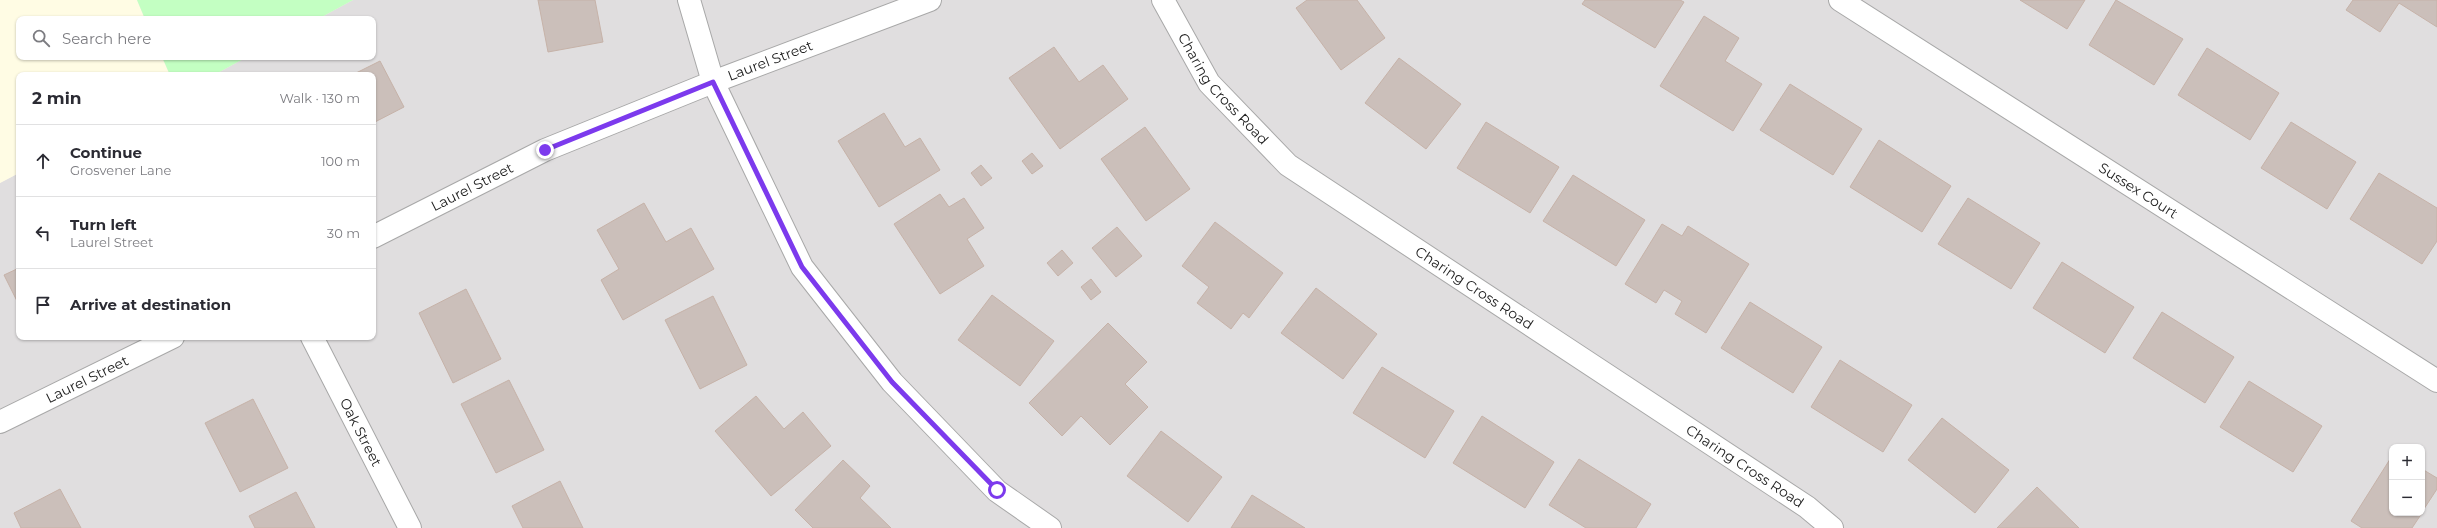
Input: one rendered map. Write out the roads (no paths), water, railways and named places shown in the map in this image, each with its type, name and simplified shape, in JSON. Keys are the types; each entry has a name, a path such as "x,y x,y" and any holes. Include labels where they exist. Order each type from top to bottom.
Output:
{"street":[{"path":"689,0 713,82 802,267 892,382 997,490 1050,528"},
{"name":"Laurel Street","path":"376,235 545,150 713,82 930,0"},
{"name":"Charing Cross Road","path":"1163,0 1209,83 1288,165 1807,507 1832,528"},
{"name":"Sussex Court","path":"1840,0 2437,381"},
{"name":"Laurel Street","path":"0,422 167,340"},
{"name":"Oak Street","path":"314,340 410,528"}]}
